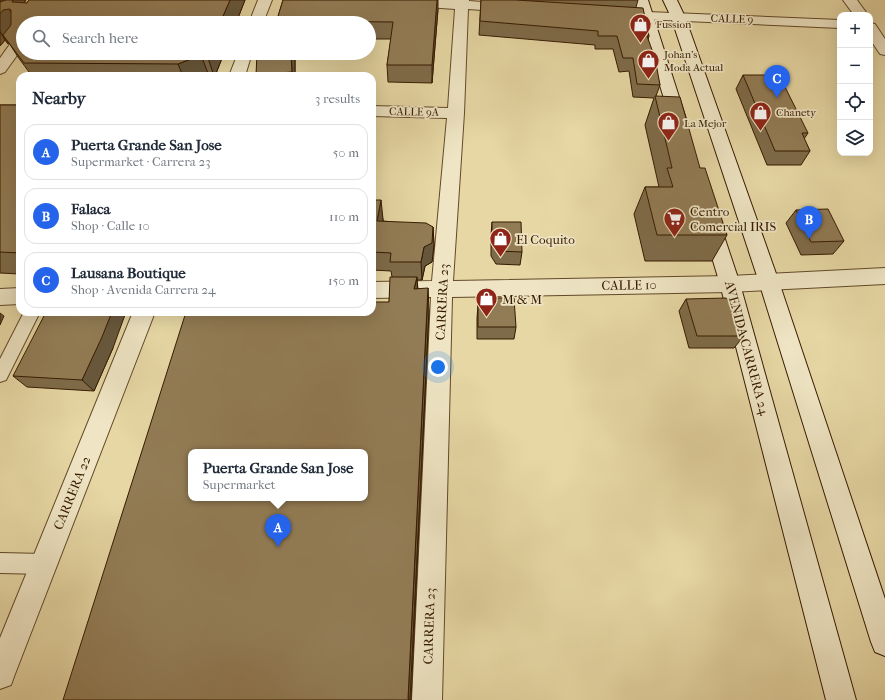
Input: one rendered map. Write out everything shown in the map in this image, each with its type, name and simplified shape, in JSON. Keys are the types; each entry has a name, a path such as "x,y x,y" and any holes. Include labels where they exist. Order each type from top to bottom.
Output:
{"street":[{"path":"259,16 265,0"},
{"path":"384,0 462,2 525,9"},
{"path":"670,0 678,17 768,282 885,642"},
{"path":"850,0 860,12"},
{"name":"CARRERA 23","path":"426,700 442,288 456,113 462,2"},
{"path":"644,8 686,144"},
{"name":"CALLE 9","path":"612,14 644,8 678,17 837,24"},
{"path":"873,26 885,26"},
{"path":"873,31 885,51"},
{"path":"0,44 16,41"},
{"path":"0,69 16,46"},
{"path":"238,72 243,60"},
{"name":"CALLE 9A","path":"376,111 456,113"},
{"name":"AVENIDA CARRERA 24","path":"705,204 730,284 841,700"},
{"name":"CALLE 10","path":"376,290 730,284 885,276"},
{"path":"0,297 16,296"},
{"name":"CARRERA 22","path":"0,674 142,316"}],"lane":[{"path":"0,375 30,316"},
{"path":"0,563 44,564"}],"building":[{"path":"6,0 27,3 29,0 230,0 223,16 16,16 16,52 3,35 11,25 11,10 3,10 0,14 0,2"},
{"path":"283,0 437,0 432,65 387,65 393,22 376,22 376,16 278,16"},
{"path":"481,0 516,0 643,8 649,36 647,36 655,58 660,85 637,84 633,58 623,58 617,36 598,36 598,31 480,21"},
{"path":"22,60 188,60 178,64 24,63"},
{"path":"257,60 291,60 292,72 256,72"},
{"path":"743,75 779,75 808,133 802,133 810,151 775,151"},
{"path":"655,96 680,97 700,168 705,168 727,235 657,235 645,187 673,187 667,168 672,168"},
{"path":"0,105 16,105 16,253 0,252"},
{"path":"376,200 381,200 377,221 426,223 433,227 432,243 424,247 421,262 390,262 391,253 376,252"},
{"path":"828,209 844,241 811,242 796,210"},
{"path":"492,222 521,222 522,252 497,251 492,243"},
{"path":"390,277 417,277 414,289 428,288 409,700 63,700 185,316 376,316 376,302 389,302"},
{"path":"486,298 514,298 516,327 478,327 478,305"},
{"path":"726,298 733,304 744,336 697,336 686,299"},
{"path":"44,316 110,316 82,380 13,376"}],"place":[{"name":"Fussion","path":"641,44"},
{"name":"Johan's Moda Actual","path":"649,80"},
{"name":"Lausana Boutique","path":"777,98"},
{"name":"Chanety","path":"761,132"},
{"name":"La Mejor","path":"669,142"},
{"name":"Centro Comercial IRIS","path":"674,238"},
{"name":"Falaca","path":"809,239"},
{"name":"El Coquito","path":"500,258"},
{"name":"M & M","path":"486,318"},
{"name":"Puerta Grande San Jose","path":"278,547"}]}
